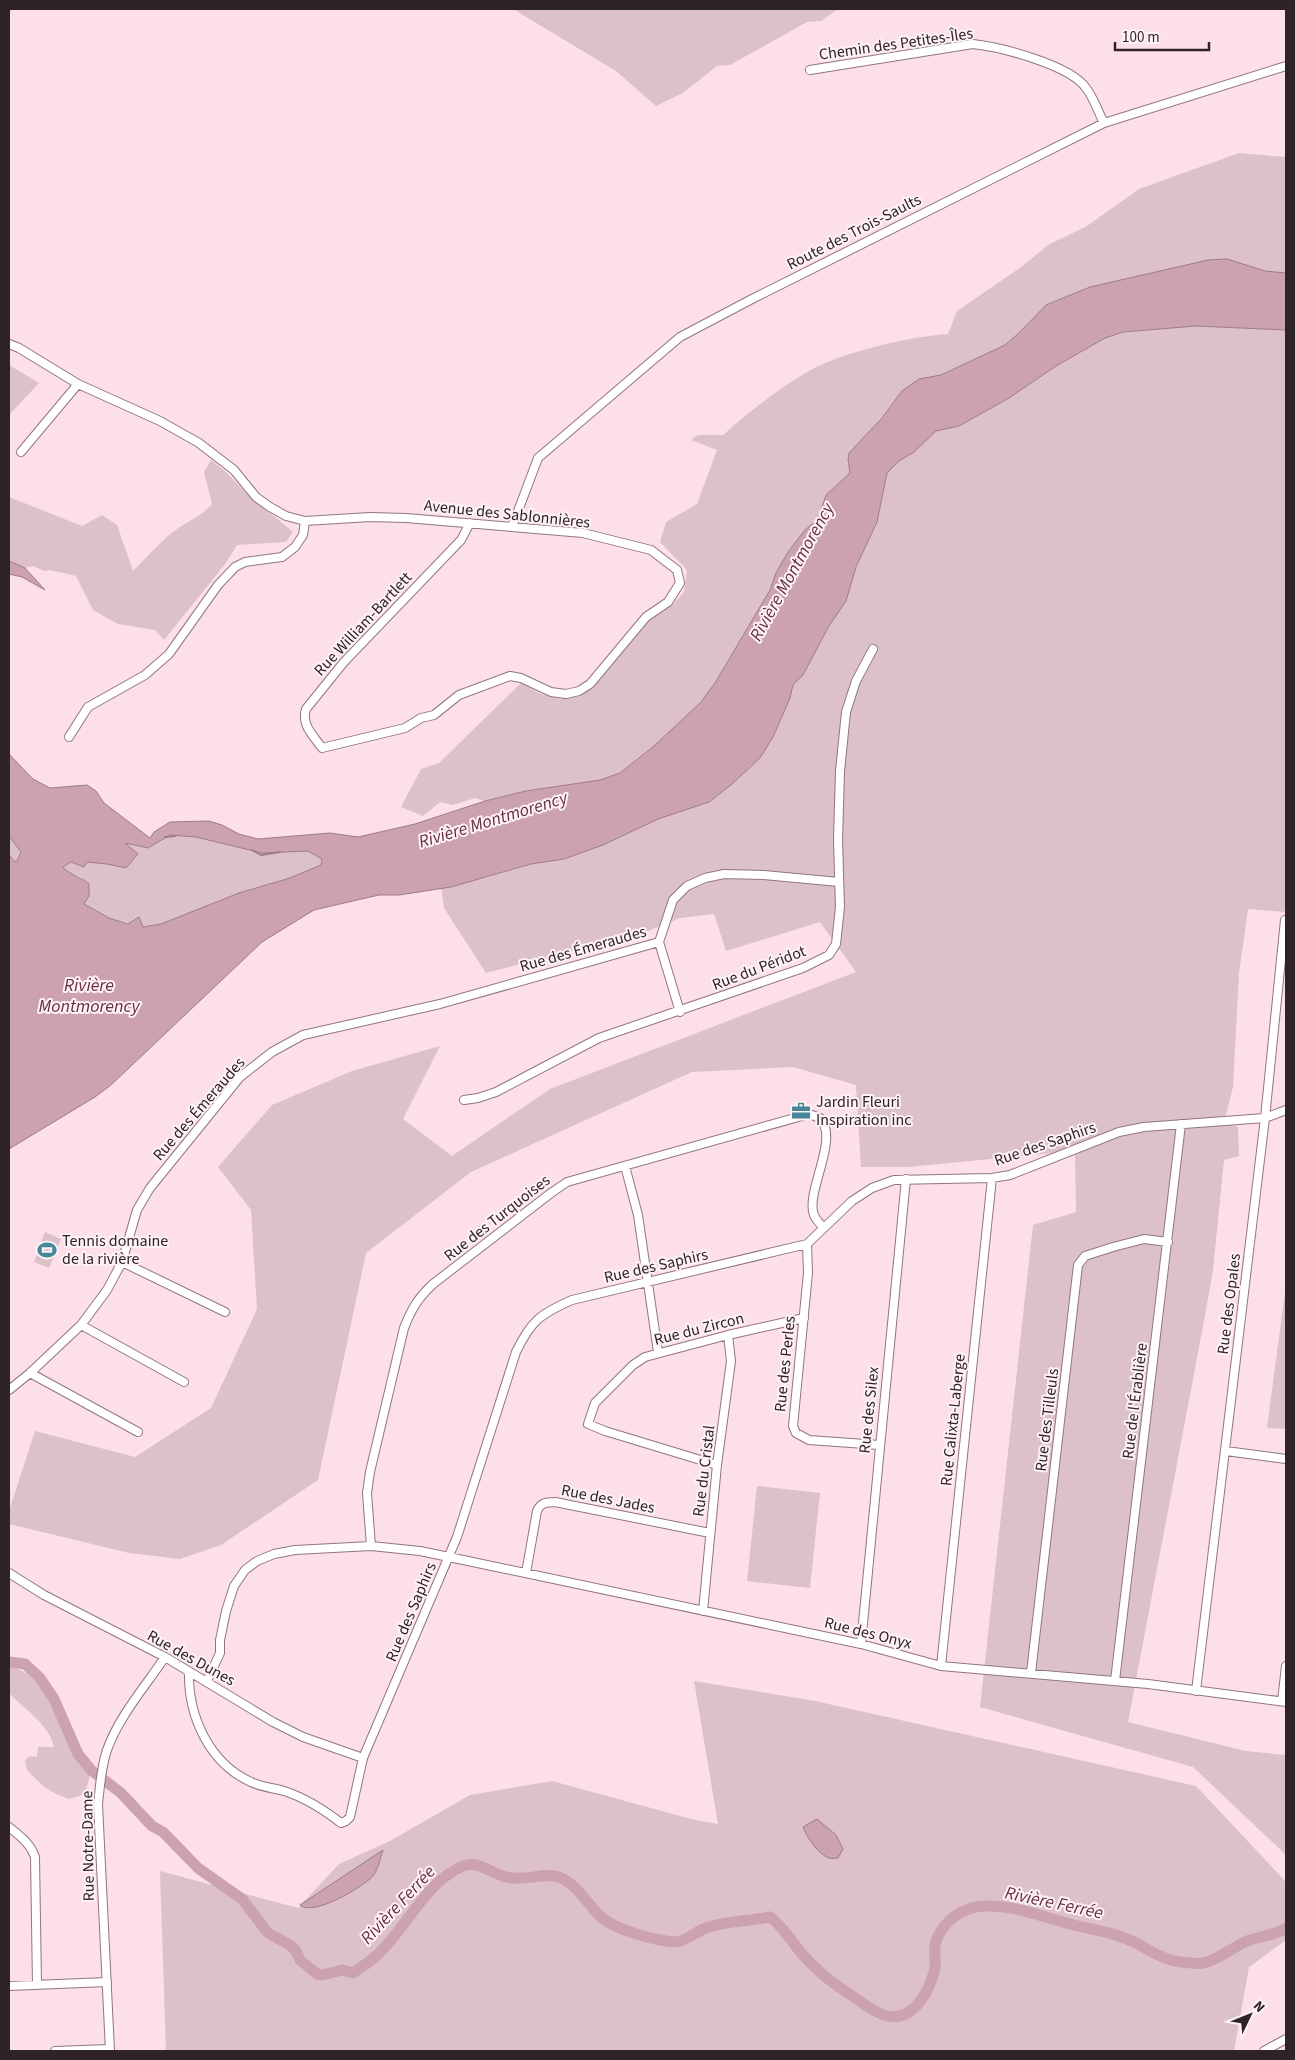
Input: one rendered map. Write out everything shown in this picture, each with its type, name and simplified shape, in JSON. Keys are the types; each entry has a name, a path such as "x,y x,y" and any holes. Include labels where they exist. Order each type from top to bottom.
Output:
{"street":[{"name":"Chemin des Petites-Îles","path":"810,70 973,44 989,45 1052,65 1072,74 1086,87 1104,123"},
{"name":"Route des Trois-Saults","path":"512,527 538,458 680,337 1104,123 1286,66"},
{"name":"Avenue des Sablonnières","path":"9,344 19,348 78,384 160,420 198,443 234,470 256,497 286,516 305,521 370,517 406,518 583,533 650,550 677,570 680,583 668,602 646,617 590,684 579,691 566,694 551,692 521,678 510,676 459,695 434,715 421,718 405,728 322,748"},
{"path":"21,452 78,384"},
{"path":"69,737 88,707 145,675 169,654 218,585 235,567 245,562 282,557 295,547 303,535 305,521"},
{"name":"Rue William-Bartlett","path":"322,748 309,731 303,718 306,709 344,662 460,540 470,523"},
{"name":"Rue du Péridot","path":"464,1100 496,1092 599,1038 680,1012 803,968 829,955 836,944 839,929 840,771 846,712 856,681 873,649"},
{"path":"680,1012 659,942 673,900 687,886 704,878 724,874 839,882"},
{"name":"Rue des Opales","path":"1196,1691 1265,1118 1285,920"},
{"name":"Rue des Émeraudes","path":"9,1390 30,1374 80,1325 106,1290 122,1262 137,1210 150,1188 240,1077 272,1052 303,1035 440,1004 659,942"},
{"name":"Rue des Saphirs","path":"189,1672 188,1691 198,1726 211,1749 231,1770 252,1783 308,1800 341,1823 346,1821 350,1817 363,1758 457,1537 516,1352 525,1333 537,1319 551,1309 572,1300 807,1244 852,1201 872,1188 894,1180 992,1178 1010,1175 1119,1132 1144,1127 1265,1118 1286,1110"},
{"name":"Rue des Turquoises","path":"371,1546 366,1493 404,1328 418,1298 433,1284 567,1182 809,1114 815,1115 823,1121 826,1129 825,1148 813,1204 813,1214 824,1228"},
{"name":"Rue de l'Érablière","path":"1115,1681 1181,1124"},
{"path":"626,1166 638,1215 658,1352"},
{"name":"Rue Calixta-Laberge","path":"941,1666 992,1178"},
{"name":"Rue des Silex","path":"861,1644 906,1180"},
{"name":"Rue des Tilleuls","path":"1031,1674 1078,1265 1085,1256 1144,1239 1168,1242"},
{"name":"Rue des Perles","path":"807,1244 808,1273 792,1418 796,1433 809,1440 879,1445"},
{"path":"122,1262 224,1312"},
{"name":"Rue du Zircon","path":"717,1465 605,1431 588,1424 595,1403 632,1365 658,1352 804,1318"},
{"path":"80,1325 184,1382"},
{"name":"Rue du Cristal","path":"703,1611 717,1465 731,1361 728,1335"},
{"path":"30,1374 138,1432"},
{"path":"1226,1451 1286,1459"},
{"name":"Rue des Jades","path":"526,1573 536,1511 544,1503 555,1502 710,1533"},
{"name":"Rue des Onyx","path":"207,1681 220,1654 220,1640 234,1586 245,1570 257,1561 274,1554 295,1550 371,1546 412,1550 526,1573 861,1644 941,1666 1115,1681 1284,1702"},
{"name":"Rue des Dunes","path":"9,1573 44,1596 165,1657 273,1722 303,1737 363,1758"},
{"name":"Rue Notre-Dame","path":"110,2050 98,1804 102,1768 106,1751 118,1724 165,1657"},
{"path":"1284,1702 1286,1666"},
{"path":"9,1827 32,1847 36,1857 37,1985"},
{"path":"9,1986 107,1982"},
{"path":"1264,2051 1286,2039"},
{"path":"55,2051 110,2050"}],"shaded area":[{"path":"513,9 838,9 821,21 807,22 730,65 717,66 683,93 656,106 616,71"},
{"path":"1239,153 1286,157 1286,273 1265,271 1227,259 1208,260 1090,287 1046,305 1005,345 902,391 848,459 850,473 826,495 818,519 805,530 776,573 770,590 715,683 701,702 654,746 620,773 601,780 526,791 485,801 475,798 453,805 440,802 423,816 401,807 421,769 439,763 521,683 541,694 561,699 585,693 651,618 673,604 684,592 687,570 660,542 666,522 697,504 717,450 691,440 698,435 723,435 781,388 816,367 872,347 948,334 957,311 1020,268 1048,245 1087,226 1139,189"},
{"path":"1196,326 1286,330 1286,912 1248,909 1239,973 1233,1087 1224,1122 1238,1127 1239,1156 1224,1160 1213,1270 1128,1722 1246,1751 1286,1755 1286,1855 1193,1767 980,1707 1033,1225 1076,1212 1075,1151 907,1167 861,1167 856,1085 793,1067 692,1072 471,1172 366,1253 318,1480 221,1545 180,1559 129,1553 9,1524 9,1511 35,1431 135,1457 211,1408 257,1309 251,1210 218,1167 272,1105 352,1071 440,1046 403,1119 452,1156 550,1089 856,972 820,922 726,951 714,914 680,918 648,931 486,973 444,908 441,887 485,878 531,864 564,859 603,845 658,819 709,802 760,758 773,737 790,698 793,685 803,675 829,626 846,601 856,567 877,522 887,473 899,461 914,452 936,431 959,426 1009,398 1056,366 1105,338 1123,332"},
{"path":"9,365 39,383 9,415"},
{"path":"211,460 246,493 293,532 286,542 237,545 226,563 164,640 155,630 118,624 93,610 76,576 50,570 44,571 33,566 25,568 9,561 9,497 82,526 102,515 117,525 133,571 168,536 204,512 212,504 204,472"},
{"path":"170,835 196,837 262,853 308,851 322,859 321,866 290,878 239,893 161,924 143,927 109,918 84,904 82,877 69,874 62,867 71,862 84,867 87,862 126,868 124,843 148,848"},
{"path":"9,836 20,850 20,857 15,862 9,855"},
{"name":"Tennis domaine de la rivière","path":"45,1232 61,1239 49,1268 34,1262"},
{"path":"1286,1284 1286,1429 1267,1428"},
{"path":"757,1486 820,1493 810,1588 747,1581"},
{"path":"9,1667 23,1671 35,1680 44,1693 72,1752 79,1764 90,1775 85,1794 69,1799 56,1794 43,1786 27,1770 25,1760 30,1756 37,1757 38,1747 54,1747 52,1739 42,1724 9,1693"},
{"path":"694,1681 815,1701 1196,1786 1286,1882 1286,1940 1249,1967 1234,2051 166,2051 160,1871 298,1908 339,1864 390,1841 470,1795 552,1781 695,1820 718,1824"}],"water":[{"name":"Rivière Montmorency","path":"1227,259 1265,271 1286,273 1286,330 1196,326 1123,332 1105,338 1056,366 1009,398 959,426 936,431 914,452 899,461 887,473 877,522 856,567 846,601 829,626 803,675 793,685 790,698 773,737 760,758 709,802 658,819 603,845 564,859 531,864 451,887 399,895 379,895 314,910 262,942 111,1085 95,1097 9,1149 9,855 15,862 21,852 9,836 9,754 33,779 50,788 87,785 96,791 104,803 150,838 154,832 170,822 209,821 239,834 258,839 330,833 358,837 415,824 485,801 526,791 600,780 620,773 654,746 701,702 715,683 770,590 776,573 788,552 805,530 818,519 826,495 850,473 849,453 881,419 902,391 919,379 941,375 1005,345 1046,305 1090,287 1208,260","holes":["170,835 196,837 262,853 308,851 322,859 321,865 290,878 239,893 161,924 143,927 139,917 128,924 109,918 84,904 89,896 89,884 63,867 71,862 84,867 87,862 126,868 138,854 125,843 148,848"]},
{"path":"9,561 25,568 45,590 22,577 9,574"},
{"path":"817,1819 836,1835 843,1849 838,1858 825,1856 813,1845 807,1835 803,1827"},
{"path":"383,1850 375,1873 359,1887 326,1904 306,1908 300,1905"}],"waterway":[{"path":"165,837 175,836"},
{"path":"252,850 261,855 280,852"},
{"name":"Rivière Ferrée","path":"9,1662 25,1664 40,1678 54,1699 78,1754 91,1770 121,1793 152,1826 163,1832 198,1868 242,1899 268,1933 290,1945 296,1951 300,1960 317,1974 323,1975 342,1970 353,1973 388,1944 437,1883 463,1866 469,1865 480,1866 513,1878 549,1876 561,1878 573,1886 596,1912 608,1922 658,1940 679,1942 711,1926 770,1917 787,1934 802,1954 834,1984 879,2013 897,2017 913,2009 925,1994 935,1968 935,1944 944,1927 955,1916 977,1907 997,1906 1019,1910 1110,1933 1132,1941 1162,1957 1192,1963 1209,1961 1247,1941 1277,1933 1286,1928"}],"place":[{"name":"Jardin Fleuri Inspiration inc","path":"801,1111"},
{"name":"Tennis domaine de la rivière","path":"47,1250"}]}
